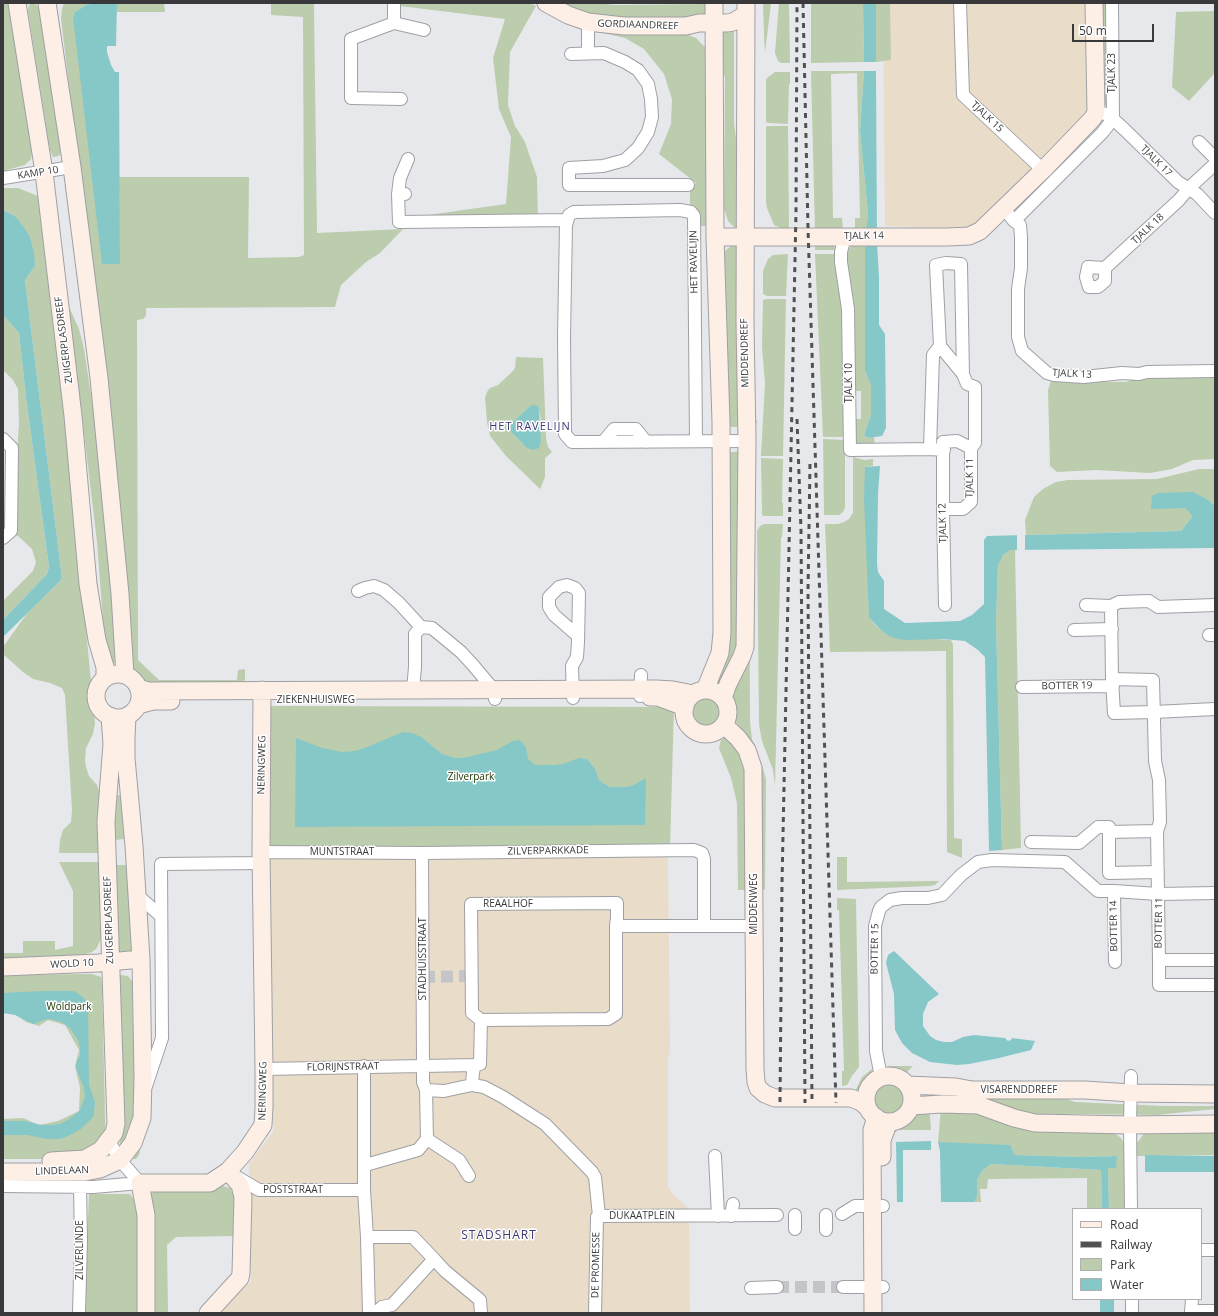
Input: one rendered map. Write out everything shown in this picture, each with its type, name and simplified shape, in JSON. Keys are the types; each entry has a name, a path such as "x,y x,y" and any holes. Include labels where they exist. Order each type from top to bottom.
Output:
{"main road":[{"name":"ZUIGERPLASDREEF","path":"17,3 44,172 73,416 88,584 97,640 105,667 105,678"},
{"path":"47,3 72,167 100,386 120,594 125,675"},
{"path":"52,29 58,3"},
{"name":"GORDIAANDREEF","path":"546,3 568,16 588,22 624,26 686,26 698,23 727,23 734,22 746,9"},
{"path":"694,697 712,691 718,693 726,702 728,712 727,717 724,725 717,731 711,733 698,732 689,725 684,713 694,697 717,663 722,645 721,440 715,237 714,3"},
{"path":"732,3 746,9"},
{"name":"TJALK 23","path":"1094,3 1096,112"},
{"name":"MIDDENDREEF","path":"722,698 745,647 747,441 744,322 746,9"},
{"name":"GORDIAANDREEF","path":"686,26 706,40 714,56"},
{"name":"TJALK 14","path":"715,237 970,236 980,231 1002,208 1043,170 1093,118 1096,112"},
{"path":"133,711 119,718 110,716 100,710 96,699 98,687 105,678 111,675 125,675 135,682 140,694 133,711 126,738 126,758 135,852 140,959 143,1096"},
{"name":"ZIEKENHUISWEG","path":"138,688 148,691 262,695 573,694 640,687 673,690 694,697"},
{"name":"ZIEKENHUISWEG","path":"133,711 153,702 262,695 413,690 494,694"},
{"name":"NERINGWEG","path":"140,1183 210,1183 228,1171 245,1152 263,1125 264,1068 261,857 262,695"},
{"name":"ZUIGERPLASDREEF","path":"110,716 112,744 107,807 107,853 116,1124"},
{"name":"MIDDENWEG","path":"724,725 738,738 747,750 753,768 755,1069 758,1088 769,1097 851,1098 875,1109"},
{"name":"WOLD 10","path":"3,967 65,965 140,959"},
{"path":"873,1313 878,1287 878,1206 872,1130 875,1109 872,1083 881,1077 888,1076 896,1077 907,1085 911,1092 911,1106 902,1118 896,1121 875,1109"},
{"name":"VISARENDDREEF","path":"907,1085 956,1087 972,1090 1085,1090 1132,1093 1215,1094"},
{"name":"LINDELAAN","path":"3,1172 85,1172 100,1169 120,1160 134,1143 142,1118 143,1096"},
{"name":"VISARENDDREEF","path":"911,1106 942,1104 978,1105 1014,1118 1035,1123 1215,1124"},
{"name":"LINDELAAN","path":"3,1161 58,1162 85,1159 102,1150 114,1133 116,1124"},
{"path":"208,1313 240,1278 242,1273 243,1197 240,1185 228,1171"},
{"path":"140,1183 146,1215 146,1313"},
{"path":"878,1287 883,1313"}],"street":[{"path":"394,3 394,23"},
{"name":"TJALK 15","path":"960,3 963,94 1043,170"},
{"name":"TJALK 23","path":"1112,3 1113,119"},
{"path":"588,22 588,53"},
{"path":"401,99 351,98 351,39 394,23 424,30"},
{"path":"571,54 604,53 638,70 648,84 652,117 648,132 638,148 625,160 603,166 569,168 569,185 688,185"},
{"name":"TJALK 17","path":"1096,112 1106,114 1113,119 1178,182 1197,194 1215,213"},
{"path":"1002,208 1014,221 1102,133 1113,119"},
{"path":"1199,142 1215,158"},
{"name":"HET RAVELIJN","path":"408,159 400,178 402,194 399,222 566,220 569,215 574,212 680,210 691,212 694,216 696,441"},
{"name":"TJALK 18","path":"1105,268 1179,200 1189,188 1215,164"},
{"name":"KAMP 10","path":"3,178 72,167"},
{"path":"566,220 564,337 565,434 572,442 603,442 614,429 636,430 646,442 721,440 747,441"},
{"name":"TJALK 13","path":"1014,221 1020,225 1021,237 1021,268 1018,289 1018,337 1022,351 1047,373 1054,375 1084,377 1122,373 1139,374 1147,372 1215,371"},
{"name":"TJALK 10","path":"853,236 841,252 848,309 850,450 930,449 944,446"},
{"path":"946,261 961,264 963,374 940,346 936,265 946,261"},
{"path":"930,449 933,355 940,346"},
{"name":"TJALK 11","path":"943,509 963,509 971,502 971,448 975,443 975,387 967,384 963,374"},
{"path":"3,439 12,448 7,485 11,513 11,531 3,538"},
{"name":"TJALK 11","path":"944,446 957,441 971,448"},
{"name":"TJALK 12","path":"944,446 943,509 945,605"},
{"path":"3,503 11,513"},
{"path":"358,591 374,586 384,590 399,603 421,627 432,628 461,652 494,694"},
{"path":"1086,605 1111,606 1119,602 1148,601 1158,607 1212,605"},
{"path":"1111,606 1114,713 1215,709"},
{"path":"413,690 415,634 421,627"},
{"path":"1074,630 1112,629"},
{"path":"573,694 572,666 577,657 578,636"},
{"name":"BOTTER 19","path":"1022,687 1153,680 1156,767 1160,780 1160,822 1157,831 1158,894"},
{"path":"1031,842 1079,843 1098,827 1108,827 1109,873 1158,872"},
{"path":"1109,832 1157,831"},
{"name":"ZILVERPARKKADE","path":"422,853 673,849 694,850 702,853 704,859 704,926"},
{"name":"MUNTSTRAAT","path":"261,857 422,853"},
{"name":"STADHUISSTRAAT","path":"422,853 423,1082 426,1090 427,1140"},
{"path":"143,1096 162,1038 161,864 261,857"},
{"name":"BOTTER 15","path":"881,1077 876,1051 875,926 879,911 886,903 894,899 928,898 942,895 961,874 978,862 992,860 1024,861"},
{"name":"BOTTER 14","path":"1024,861 1066,862 1098,891 1158,894"},
{"name":"BOTTER 14","path":"1114,891 1115,962"},
{"name":"BOTTER 11","path":"1215,893 1158,894 1159,985 1215,985"},
{"path":"137,896 161,916"},
{"name":"REAALHOF","path":"617,903 618,918 616,926 616,1014 608,1019 481,1020 472,1013 471,904 617,903"},
{"path":"616,926 754,926"},
{"name":"BOTTER 11","path":"1159,960 1215,960"},
{"path":"426,1090 444,1091 472,1085 475,1065 480,1064 481,1020"},
{"name":"FLORIJNSTRAAT","path":"264,1068 353,1068 364,1066 475,1065"},
{"path":"364,1066 364,1190 369,1313"},
{"path":"1131,1208 1130,1124 1132,1076"},
{"name":"DUKAATPLEIN","path":"472,1085 484,1087 503,1097 544,1124 592,1172 595,1177 592,1203 598,1216 718,1216 732,1210 777,1216"},
{"path":"364,1164 369,1164 418,1150 427,1140 459,1160 469,1176"},
{"path":"109,1142 120,1160 140,1183"},
{"path":"715,1156 718,1216"},
{"name":"POSTSTRAAT","path":"228,1171 259,1190 364,1190"},
{"path":"3,1186 93,1187 140,1183"},
{"name":"ZILVERLINDE","path":"79,1313 81,1240 80,1187"},
{"path":"842,1214 855,1206 878,1206"},
{"path":"795,1215 795,1229"},
{"path":"826,1215 826,1230"},
{"name":"DE PROMESSE","path":"595,1313 598,1216"},
{"path":"367,1237 413,1237 445,1271 480,1300 481,1313"},
{"path":"1202,1250 1215,1250"},
{"path":"375,1313 382,1307 392,1305 434,1259"},
{"path":"751,1288 777,1287"},
{"path":"843,1287 878,1287"},
{"path":"1132,1300 1132,1313"},
{"path":"1192,1308 1215,1311"}],"shaded area":[{"path":"883,3 1095,3 1096,113 975,229 885,226"},
{"path":"668,854 670,1052 668,1060 668,1187 672,1193 689,1209 690,1313 219,1313 251,1281 249,1164 273,1132 270,859"}],"green space":[{"path":"3,3 13,3 32,153 31,159 25,165 3,171"},
{"path":"32,3 37,5 40,9 60,141 60,155 53,157 50,150 28,11 29,5"},
{"path":"64,3 94,3 86,5 73,14 120,262 119,177 249,177 248,258 299,257 304,255 303,17 271,15 271,3 314,4 317,233 403,229 380,253 366,262 341,285 335,307 146,308 146,316 143,319 137,320 138,660 159,680 237,680 238,670 245,669 245,680 239,687 141,683 131,673 92,274 61,19"},
{"path":"115,3 164,3 165,12 117,12 117,4"},
{"path":"400,3 530,3 536,6 510,52 508,105 515,126 525,142 537,177 538,218 407,218 506,204 511,137 499,109 493,58 505,19 400,6"},
{"path":"559,3 597,3 615,5 710,4 711,20 614,20 586,16"},
{"path":"763,3 771,3 765,53 764,36"},
{"path":"779,3 789,3 790,63 781,63 778,61 775,53"},
{"path":"811,3 863,3 864,62 811,63"},
{"path":"876,3 890,3 891,60 876,62"},
{"path":"1100,3 1106,3 1109,105 1102,105"},
{"path":"1215,11 1215,69 1213,75 1189,101 1172,87 1176,12"},
{"path":"718,29 734,29 734,123 742,184 737,227 734,227 728,221 724,208 725,77 719,66"},
{"path":"599,32 681,32 696,38 705,47 711,61 712,226 701,226 698,213 690,207 690,188 696,183 659,154 671,124 672,99 664,74 644,49 625,38"},
{"path":"811,71 864,71 860,131 868,213 867,229 855,228 855,218 860,218 857,73 831,74 833,218 842,218 843,231 815,232"},
{"path":"775,72 790,72 788,124 766,122 766,80"},
{"path":"767,126 788,126 789,228 781,228 774,225 767,208"},
{"path":"3,188 18,188 38,196 42,201 63,392 95,723 93,734 86,748 85,760 89,776 97,785 100,794 100,853 59,853 60,840 63,830 71,822 72,810 65,695 62,688 50,683 33,679 3,654 3,647 28,612 62,579 25,280 35,266 30,237 15,216 3,210"},
{"path":"815,243 833,245 836,250 815,250"},
{"path":"852,245 865,245 865,371 871,385 871,415 864,435 868,438 874,437 875,447 858,444 855,441 854,419 861,419 861,391 854,391 846,253 848,253"},
{"path":"731,246 741,246 740,427 729,427 724,261 725,251"},
{"path":"788,254 786,296 767,296 763,294 763,271 768,259 773,255"},
{"path":"815,254 836,254 844,303 845,436 841,437 823,437"},
{"path":"786,299 783,456 761,456 765,383 762,347 763,300"},
{"path":"69,307 79,329 84,349 95,421 119,663 112,663 105,646 97,542"},
{"path":"3,315 19,333 49,567 47,574 3,620 3,601 33,571 36,562 32,549 18,536 14,535 15,484 19,424 18,389 13,380 3,370"},
{"path":"516,357 543,358 546,438 548,447 552,452 545,458 545,477 540,489 506,456 490,436 487,422 485,398 487,392 490,388 498,385 515,368","holes":["530,406 538,406 541,419 523,444 512,433 511,424"]},
{"path":"1140,377 1215,377 1215,459 1193,460 1172,469 1150,473 1096,470 1057,472 1050,466 1048,390 1051,381 1126,382"},
{"path":"752,420 757,420 749,532 750,722 752,739 766,779 764,890 760,890 745,735 735,721 730,698 738,674"},
{"path":"823,439 845,440 845,508 839,515 824,515"},
{"path":"740,451 740,648 720,688 712,685 726,453"},
{"path":"853,457 864,460 873,459 873,466 865,467 869,618 889,636 951,640 953,644 954,838 962,839 962,858 947,852 946,651 830,652 825,524 838,524 844,522 849,519 853,513"},
{"path":"761,458 783,459 783,516 763,516 762,514"},
{"path":"1199,469 1215,469 1215,506 1207,499 1158,493 1176,508 1186,508 1189,512 1192,517 1181,531 1026,535 1025,520 1034,497 1043,489 1056,482 1068,480 1157,479"},
{"path":"764,524 783,524 781,537 775,786 773,770 762,741 759,725 757,531 760,526"},
{"path":"1010,550 1015,550 1021,848 1002,850 996,622 998,566 1003,555"},
{"path":"706,696 712,697 720,705 720,717 712,725 706,726 700,725 692,717 691,711 692,705 700,697"},
{"name":"Zilverpark","path":"270,706 674,707 670,847 269,848"},
{"path":"724,738 729,740 746,760 749,890 738,890 737,803 731,778 719,748 721,740"},
{"path":"116,795 125,795 125,839 115,840 115,846 110,832"},
{"path":"837,857 847,857 847,882 939,881 935,885 930,886 837,890"},
{"path":"111,859 116,859 117,865 127,865 134,953 117,955"},
{"path":"59,862 100,862 102,936 97,948 92,952 76,957 3,966 3,953 23,953 23,941 55,941 55,950 73,946 73,891"},
{"path":"837,898 856,899 859,1067 847,1085 842,1086 842,1071 844,1071 839,910 837,910"},
{"path":"92,974 101,977 102,985 106,1154 83,1159 3,1159 3,1119 23,1118 39,1125 58,1121 79,1111 80,1088 75,1066 79,1050 65,1025 48,1020 39,1026 26,1022 12,1012 3,1013 3,975"},
{"path":"119,976 128,976 132,981 134,1067 139,1101 140,1152 136,1159 120,1159"},
{"path":"888,1066 913,1066 901,1078 893,1075"},
{"path":"872,1069 871,1079 865,1086 855,1091 862,1077"},
{"path":"888,1084 894,1085 902,1093 902,1105 894,1113 888,1114 882,1113 874,1105 873,1099 874,1093 882,1085"},
{"path":"1054,1095 1075,1102 1163,1106 1215,1106 1215,1109 1157,1115 1072,1114 1051,1116 1028,1114 958,1097"},
{"path":"941,1107 1113,1132 1121,1138 1125,1145 1127,1208 1109,1208 1108,1168 1117,1156 1083,1157 1015,1155 1012,1150 938,1142"},
{"path":"928,1111 930,1115 931,1130 897,1130 887,1141 896,1123 912,1113"},
{"path":"1146,1131 1215,1131 1215,1155 1136,1156 1137,1143"},
{"path":"991,1164 1101,1170 1102,1208 1087,1208 1087,1178 988,1179 987,1189 980,1189 981,1202 974,1202 977,1197 977,1180 982,1171"},
{"path":"220,1185 230,1188 234,1196 235,1236 176,1237 167,1245 168,1313 151,1313 149,1199 151,1194 156,1190"},
{"path":"89,1194 130,1194 140,1208 145,1313 84,1313"}],"water":[{"path":"94,3 117,4 116,46 107,46 107,52 115,72 119,72 119,264 102,264 73,17 74,13 86,5"},
{"path":"863,3 876,3 876,62 864,62"},
{"path":"864,71 876,71 879,325 885,334 886,428 882,436 868,438 864,435 871,415 871,385 865,371 865,245 868,213 860,131"},
{"path":"3,210 15,216 23,226 30,237 34,253 35,266 25,280 62,579 3,637 3,620 47,574 49,567 19,333 3,315"},
{"path":"530,406 538,406 539,409 541,441 539,448 533,450 527,448 512,433 510,428 511,424"},
{"path":"880,466 878,494 878,572 884,581 884,609 905,623 960,621 972,615 984,604 984,540 987,536 1181,531 1192,517 1189,512 1185,508 1151,509 1152,496 1158,493 1193,492 1207,499 1215,506 1215,548 1010,550 1003,555 998,566 996,622 1002,850 989,851 985,657 965,641 943,639 906,640 889,636 869,618 864,498 865,467"},
{"path":"403,732 412,733 421,737 442,754 455,758 463,758 497,750 513,741 518,740 521,741 526,747 528,759 535,765 563,764 579,758 587,759 595,769 599,780 609,787 627,787 646,778 645,825 295,827 296,738 322,748 342,752 355,751"},
{"path":"894,951 939,994 928,1002 923,1014 923,1026 930,1036 936,1040 944,1042 952,1042 963,1037 974,1035 1005,1038 1008,1041 1012,1038 1035,1041 1031,1050 999,1058 957,1065 930,1062 912,1053 902,1043 895,1030 894,994 886,963 888,955"},
{"name":"Woldpark","path":"74,991 86,1001 88,1007 89,1085 95,1102 93,1117 81,1129 60,1139 47,1139 27,1135 3,1135 3,1121 25,1121 41,1125 60,1124 80,1110 85,1096 84,1088 76,1068 77,1060 80,1056 80,1049 78,1040 70,1028 61,1022 51,1019 33,1024 15,1015 3,1013 3,993"},
{"path":"931,1141 931,1150 903,1150 903,1202 897,1202 896,1142"},
{"path":"938,1142 1010,1145 1015,1155 1083,1157 1117,1156 1116,1168 1108,1168 1109,1208 1102,1208 1101,1170 991,1164 982,1171 977,1180 977,1197 974,1202 941,1202 940,1151"},
{"path":"1145,1155 1215,1156 1215,1172 1145,1172"},
{"path":"1100,1300 1114,1300 1114,1313 1100,1313"}],"pier":[{"path":"1025,533 1025,552 1017,552 1017,534"}],"tunnel":[{"path":"423,977 472,976"},
{"path":"777,1287 843,1287"}],"railway":[{"path":"780,1102 782,883 796,212 797,3"},
{"path":"803,3 808,228 836,1103"},
{"path":"797,419 801,530 805,1103"},
{"path":"810,464 808,591 812,1102"}],"district":[{"name":"HET RAVELIJN","path":"530,427"},
{"name":"STADSHART","path":"499,1236"}]}
